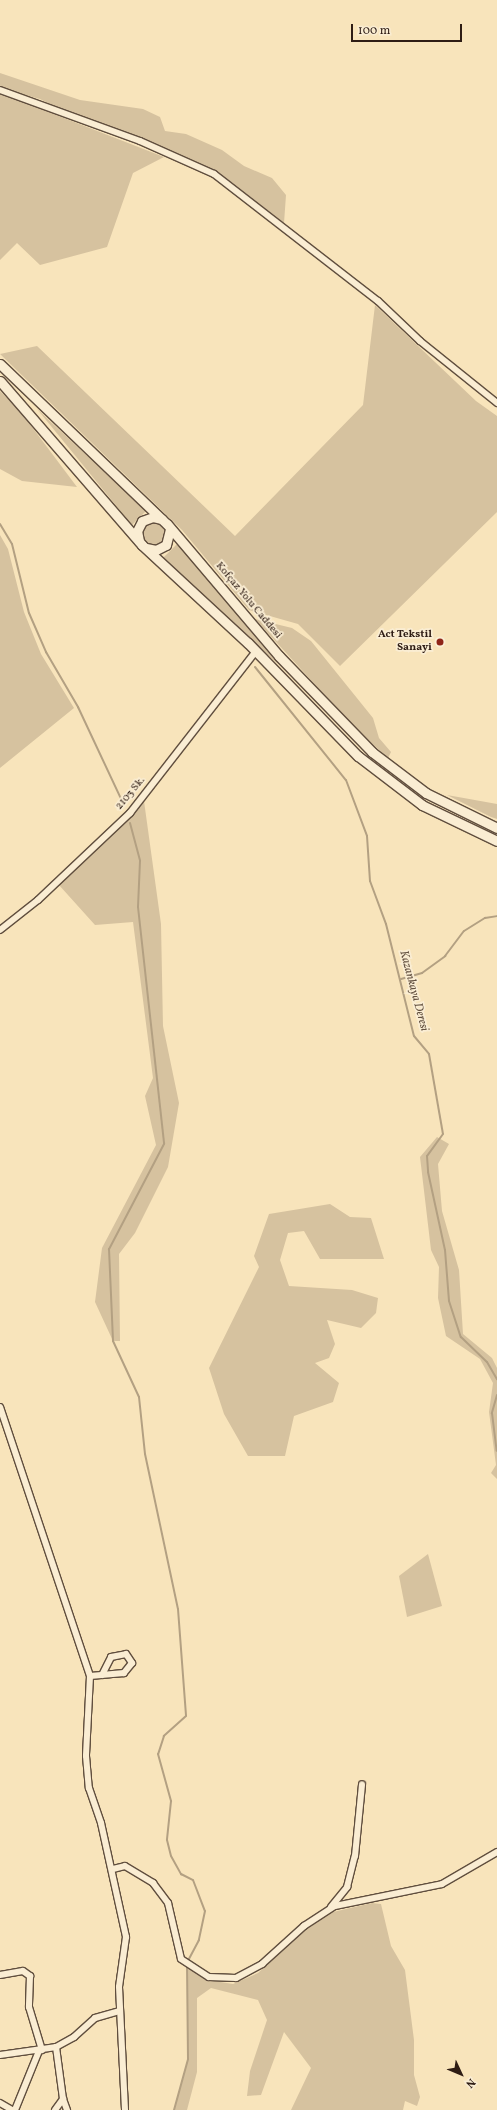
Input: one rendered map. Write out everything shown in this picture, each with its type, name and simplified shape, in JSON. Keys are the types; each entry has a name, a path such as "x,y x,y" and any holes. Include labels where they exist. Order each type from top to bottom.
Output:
{"main road":[{"name":"Kofçaz Yolu Caddesi","path":"0,364 163,520 296,674 372,752 426,793 497,828"},
{"path":"0,380 139,541 256,651 383,778 422,806 497,841"},
{"path":"139,541 137,530 142,522 153,517 163,520"},
{"path":"146,548 156,550 166,545 170,529"}],"street":[{"path":"0,90 140,141 214,174 378,301 420,341 497,403"},
{"name":"2103 Sk.","path":"0,930 38,900 130,813 256,651"},
{"path":"0,1407 90,1676 86,1756 89,1788 113,1869 126,1937 120,1964 118,2011 125,2110"},
{"path":"90,1676 102,1675 124,1673 132,1662 126,1654 111,1657 102,1675"},
{"path":"113,1869 126,1866 153,1883 168,1904 181,1959 209,1977 236,1978 262,1964 304,1926 329,1910 347,1887 352,1869 362,1807 362,1784"},
{"path":"329,1910 442,1884 497,1852"},
{"path":"0,1975 23,1971 30,1976 29,2007 40,2051 33,2074 14,2110 0,2103"},
{"path":"0,2055 40,2051 56,2047 74,2037 95,2018 118,2011"},
{"path":"56,2047 67,2110"},
{"path":"55,2110 64,2099"}],"shaded area":[{"path":"0,73 80,100 143,109 160,117 165,131 186,134 222,150 244,166 272,178 286,195 284,223 215,171 141,138 83,121 40,99 0,88"},
{"path":"0,93 164,157 133,173 107,247 40,265 17,243 0,260"},
{"path":"375,305 476,401 497,416 497,512 340,666 298,624 249,610 182,530 0,354 37,346 235,536 363,405"},
{"path":"0,391 20,411 77,487 22,481 0,469"},
{"path":"37,409 146,511 132,525"},
{"path":"154,523 162,526 165,534 162,542 154,545 146,542 143,534 146,526"},
{"path":"0,535 8,549 24,612 41,654 74,708 0,768"},
{"path":"178,543 278,664 163,558"},
{"path":"255,619 292,628 311,641 373,718 379,738 391,752 388,758 354,727"},
{"path":"447,795 497,804 497,819 491,817"},
{"path":"144,801 161,924 163,1026 179,1103 168,1167 135,1233 119,1254 120,1341 113,1341 95,1302 102,1248 156,1145 145,1096 153,1078 133,922 95,925 59,885"},
{"path":"437,1137 449,1144 438,1164 442,1211 459,1270 463,1334 492,1358 497,1368 497,1479 491,1473 496,1465 489,1412 493,1383 480,1359 446,1336 438,1298 439,1267 431,1250 420,1157"},
{"path":"330,1204 350,1217 371,1218 384,1259 320,1259 304,1231 288,1233 280,1260 289,1286 352,1290 378,1298 376,1313 361,1328 327,1320 335,1344 329,1358 315,1363 339,1383 333,1402 294,1416 285,1456 248,1456 224,1414 209,1368 259,1267 254,1256 269,1214"},
{"path":"428,1554 442,1606 407,1617 399,1576"},
{"path":"372,1903 381,1904 391,1946 405,1970 414,2040 414,2075 420,2097 417,2106 405,2101 403,2110 291,2110 311,2068 284,2032 261,2095 247,2096 250,2071 267,2020 258,2000 211,1988 197,1998 197,2072 187,2110 174,2110 188,2059 187,1967 208,1980 233,1984 258,1973 304,1931 333,1912"}],"waterway":[{"path":"0,524 12,544 29,613 46,652 78,707 122,801"},
{"name":"Kazankaya Deresi","path":"255,667 346,780 367,836 370,881 386,924 414,1036 429,1054 443,1134 427,1156 428,1172 445,1250 449,1301 461,1337 487,1362 497,1379"},
{"path":"130,823 140,861 138,907 164,1144 109,1249 113,1341 139,1397 145,1454 178,1609 186,1716 164,1736 158,1754 171,1801 167,1840 171,1856 181,1874 193,1880 205,1911 199,1940 188,1961"},
{"path":"401,979 422,973 445,956 464,931 485,918 497,916"},
{"name":"Kazankaya Deresi","path":"497,1395 492,1413 497,1451"},
{"path":"174,2110 188,2059 187,1965"}],"place":[{"name":"Act Tekstil Sanayi","path":"440,642"}]}
